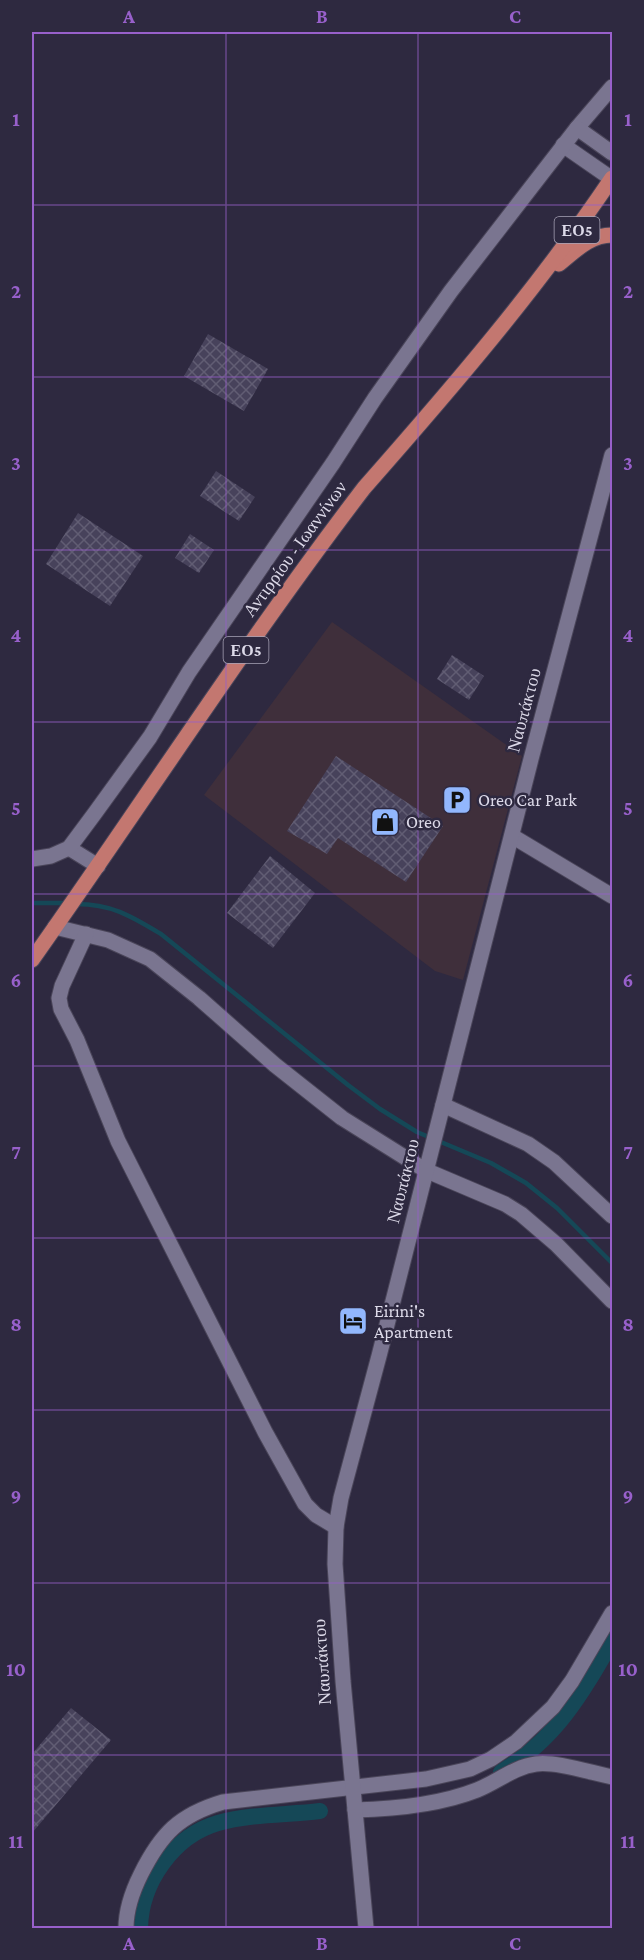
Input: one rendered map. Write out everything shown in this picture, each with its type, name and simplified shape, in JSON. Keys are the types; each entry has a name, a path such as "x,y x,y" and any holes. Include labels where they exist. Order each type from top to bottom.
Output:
{"main road":[{"name":"Αντιρρίου - Ιωαννίνων","path":"32,960 287,591 341,518 540,280 612,179"},
{"path":"540,280 593,238 612,235"}],"street":[{"path":"32,859 51,856 69,848 150,736 189,672 375,398 451,291 563,145 612,87"},
{"path":"577,128 612,153"},
{"path":"563,145 612,179"},
{"name":"Ναυπάκτου","path":"366,1929 336,1587 336,1527 341,1498 531,759 612,455"},
{"path":"512,836 612,896"},
{"path":"69,848 94,872"},
{"path":"58,923 116,943 155,962 200,998 275,1065 342,1118 521,1214 556,1244 612,1301"},
{"path":"86,934 62,986 59,998 61,1009 77,1040 118,1142 265,1432 305,1504 316,1515 336,1527"},
{"path":"442,1105 528,1144 554,1162 612,1216"},
{"path":"126,1929 128,1907 134,1888 160,1841 170,1830 194,1813 223,1802 426,1779 470,1769 505,1750 553,1707 572,1681 612,1613"},
{"path":"355,1810 401,1807 459,1796 491,1784 518,1769 537,1763 612,1777"}],"shaded area":[{"path":"332,622 522,756 463,980 435,971 204,795"}],"building":[{"path":"208,334 268,369 244,411 184,376"},
{"path":"216,471 255,497 239,521 200,496"},
{"path":"78,513 143,556 110,606 46,564"},
{"path":"190,534 214,550 199,573 175,558"},
{"path":"452,655 484,676 469,700 437,679"},
{"path":"336,756 443,826 406,882 338,838 327,854 287,831"},
{"path":"270,856 315,893 273,948 227,913"},
{"path":"71,1708 111,1740 32,1833 32,1754"}],"waterway":[{"path":"32,903 68,903"},
{"path":"76,904 100,906 121,912 161,934 380,1109 417,1132 491,1163 526,1183 557,1208 612,1263"},
{"path":"501,1772 537,1745 566,1714 612,1641"},
{"path":"140,1928 146,1894 153,1878 174,1850 202,1829 230,1820 256,1816 320,1811"}],"place":[{"name":"Oreo Car Park","path":"457,800"},
{"name":"Oreo","path":"385,822"},
{"name":"Eirini's Apartment","path":"353,1321"}]}
